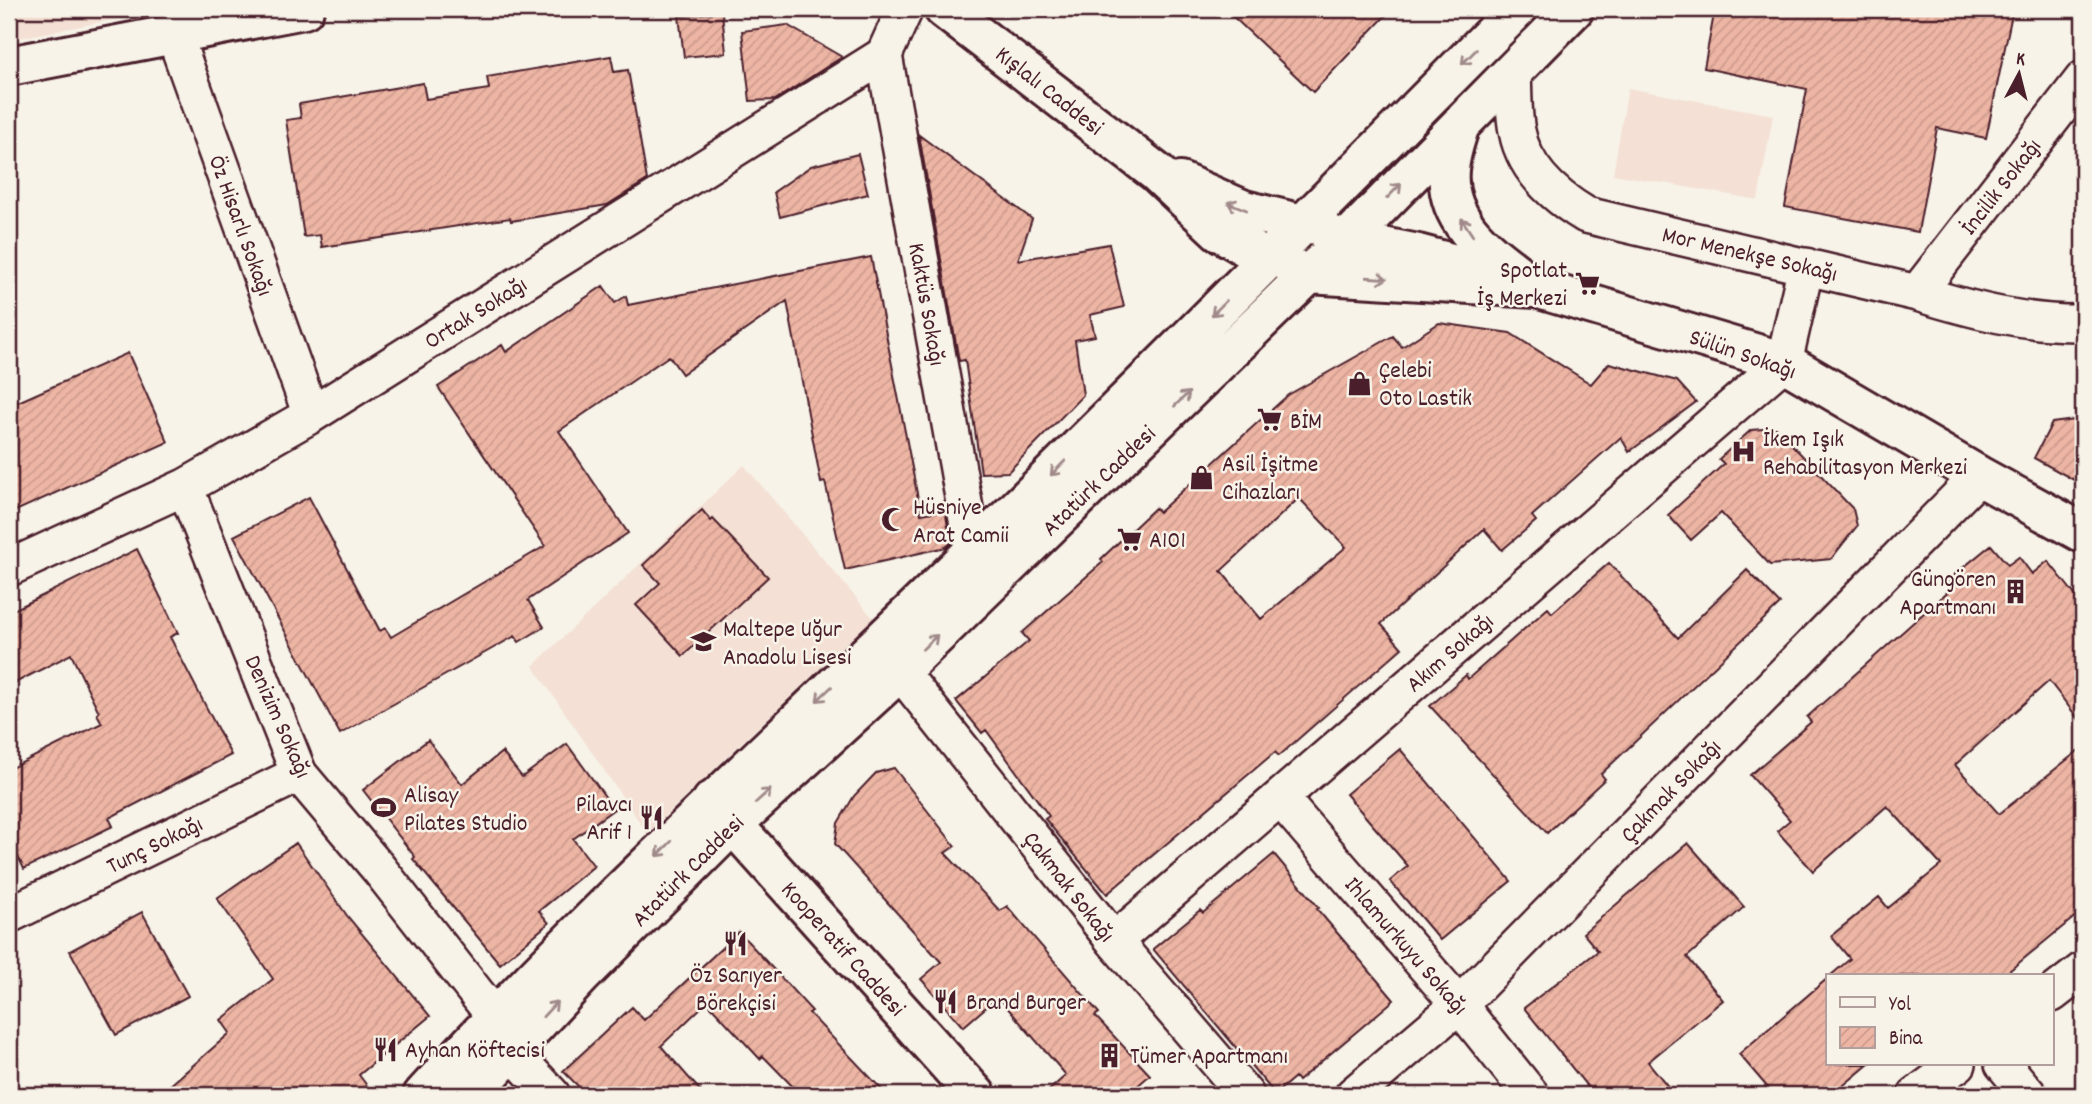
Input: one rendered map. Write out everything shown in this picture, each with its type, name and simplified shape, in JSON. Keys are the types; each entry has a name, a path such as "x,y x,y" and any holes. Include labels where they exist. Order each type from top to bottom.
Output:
{"main road":[{"path":"9,66 304,9"},
{"name":"Kışlalı Caddesi","path":"944,9 1156,172 1219,232 1268,260 1309,274 1536,288"},
{"name":"Atatürk Caddesi","path":"470,1095 581,976 722,812 972,553 1517,9"},
{"name":"Atatürk Caddesi","path":"423,1095 495,1017 722,812 900,671 1347,240 1574,9"},
{"path":"1460,124 1448,175 1450,195 1456,209 1479,245 1536,288"},
{"name":"Kışlalı Caddesi","path":"1156,172 1244,210 1302,224 1347,240 1418,254 1536,288"},
{"name":"Sülün Sokağı","path":"1536,288 1784,362 1979,476 2083,533"},
{"name":"Kooperatif Caddesi","path":"722,812 976,1095"}],"street":[{"path":"884,55 905,9"},
{"name":"Öz Hisarlı Sokağı","path":"174,34 311,415"},
{"name":"Ortak Sokağı","path":"9,568 184,487 311,415 884,55"},
{"name":"Kaktüs Sokağı","path":"884,55 972,553"},
{"name":"Mor Menekşe Sokağı","path":"1513,70 1519,139 1540,179 1560,200 1586,215 1917,293 1971,310 2041,322 2083,323"},
{"name":"İncilik Sokağı","path":"1917,293 2083,79"},
{"path":"1784,362 1806,266"},
{"name":"Akım Sokağı","path":"1114,942 1784,362"},
{"name":"Çakmak Sokağı","path":"1353,1095 1459,1004 1979,476"},
{"name":"Denizim Sokağı","path":"184,487 299,774 379,869 495,1017"},
{"name":"Çakmak Sokağı","path":"900,671 1114,942 1246,1095"},
{"name":"Tunç Sokağı","path":"9,915 299,774"},
{"name":"Ihlamurkuyu Sokağı","path":"1280,798 1459,1004 1531,1095"},
{"path":"2054,992 2083,970"},
{"path":"511,1051 552,1095"},
{"path":"1916,1095 1955,1066"},
{"path":"2005,1066 2029,1095"}],"shaded area":[{"path":"19,9 169,9 19,38 9,21"},
{"path":"1628,88 1773,115 1758,200 1613,174"},
{"name":"Maltepe Uğur Anadolu Lisesi","path":"744,465 873,618 647,833 533,666"}],"building":[{"path":"1225,9 1392,9 1313,92"},
{"path":"1715,9 2013,9 1986,138 1937,128 1918,232 1785,207 1807,89 1704,68"},
{"path":"722,12 726,53 684,57 679,16"},
{"path":"787,25 842,57 775,100 750,101 742,31"},
{"path":"611,56 614,72 628,70 647,180 607,205 322,247 320,235 304,237 286,120 301,118 299,104 423,83 426,99 489,89 487,77"},
{"path":"919,135 1032,219 1018,260 1109,244 1124,307 1090,315 1095,336 1075,340 1083,395 1008,472 981,473 965,360 959,361"},
{"path":"858,154 868,194 780,217 774,192 811,166"},
{"path":"871,257 921,514 945,510 951,543 946,547 845,570 825,482 821,483 787,301 682,374 669,356 559,431 628,533 528,600 544,627 519,642 515,636 340,734 234,536 309,497 380,631 385,628 391,637 545,546 438,387 502,345 506,352 603,286 615,303 626,296 628,305"},
{"path":"1439,323 1510,333 1591,384 1609,363 1677,381 1696,402 1629,452 1621,437 1532,516 1536,521 1502,550 1484,529 1381,624 1402,648 1279,756 1275,752 1107,894 1045,819 1049,816 986,730 982,733 956,701 1029,641 1022,633 1103,562 1101,559 1155,508 1159,512 1288,395 1393,336 1402,347","holes":["1299,498 1346,547 1261,619 1221,571"]},
{"path":"128,353 168,442 9,514 9,406"},
{"path":"2083,419 2083,485 2034,458 2052,423"},
{"path":"1776,428 1853,509 1857,526 1831,559 1770,565 1721,513 1691,540 1668,515 1724,464 1719,459 1751,430"},
{"path":"702,510 768,577 683,656 636,605 660,583 643,565"},
{"path":"1991,545 2008,565 2019,557 2032,574 2048,561 2083,605 2083,725 2049,681 1955,765 1999,814 2083,747 2083,910 2005,974 1832,974 1850,959 1831,936 1879,897 1888,908 1941,865 1887,806 1813,871 1777,831 1790,820 1750,775 1811,722 1807,717 1953,587 1948,580"},
{"path":"137,549 178,633 170,637 231,755 109,818 113,826 24,869 9,838 9,769 102,723 71,654 9,686 9,612"},
{"path":"1609,563 1678,638 1747,570 1780,604 1601,774 1605,779 1547,833 1430,706 1466,675 1468,679 1548,608 1552,613"},
{"path":"428,740 462,784 502,752 522,777 567,744 614,809 573,839 594,866 539,911 549,923 500,964 413,859 415,857 363,790"},
{"path":"1400,749 1511,881 1440,940 1390,881 1408,866 1346,794"},
{"path":"894,768 955,846 945,853 1000,911 1007,906 1099,1013 1095,1016 1150,1075 1127,1095 1044,1095 1066,1075 998,997 963,1027 921,979 941,962 835,844 838,823 854,796 876,773"},
{"path":"296,843 348,917 430,1016 359,1075 374,1095 159,1095 230,1033 221,1020 273,979 217,898"},
{"path":"1688,843 1744,907 1687,957 1723,1000 1648,1062 1675,1095 1594,1095 1524,1008 1598,951 1583,933"},
{"path":"1274,854 1394,1000 1298,1081 1295,1077 1275,1094 1153,949 1200,910 1203,913"},
{"path":"142,912 188,996 116,1035 70,951"},
{"path":"739,932 812,1011 809,1013 887,1095 801,1095 763,1056 760,1059 707,1002 661,1046 704,1095 587,1095 563,1071 632,1007 644,1020"},
{"path":"1826,980 1826,1066 1867,1066 1832,1095 1774,1095 1739,1054"}],"place":[{"name":"Spotlat İş Merkezi","path":"1587,283"},
{"name":"Çelebi Oto Lastik","path":"1359,383"},
{"name":"BİM","path":"1270,420"},
{"name":"İkem Işık Rehabilitasyon Merkezi","path":"1743,452"},
{"name":"Asil İşitme Cihazları","path":"1202,477"},
{"name":"Hüsniye Arat Camii","path":"893,520"},
{"name":"A101","path":"1129,539"},
{"name":"Güngören Apartmanı","path":"2016,592"},
{"name":"Maltepe Uğur Anadolu Lisesi","path":"703,642"},
{"name":"Alisay Pilates Studio","path":"384,808"},
{"name":"Pilavcı Arif 1","path":"652,817"},
{"name":"Öz Sarıyer Börekçisi","path":"736,943"},
{"name":"Brand Burger","path":"946,1001"},
{"name":"Ayhan Köftecisi","path":"385,1049"},
{"name":"Tümer Apartmanı","path":"1110,1055"}]}
